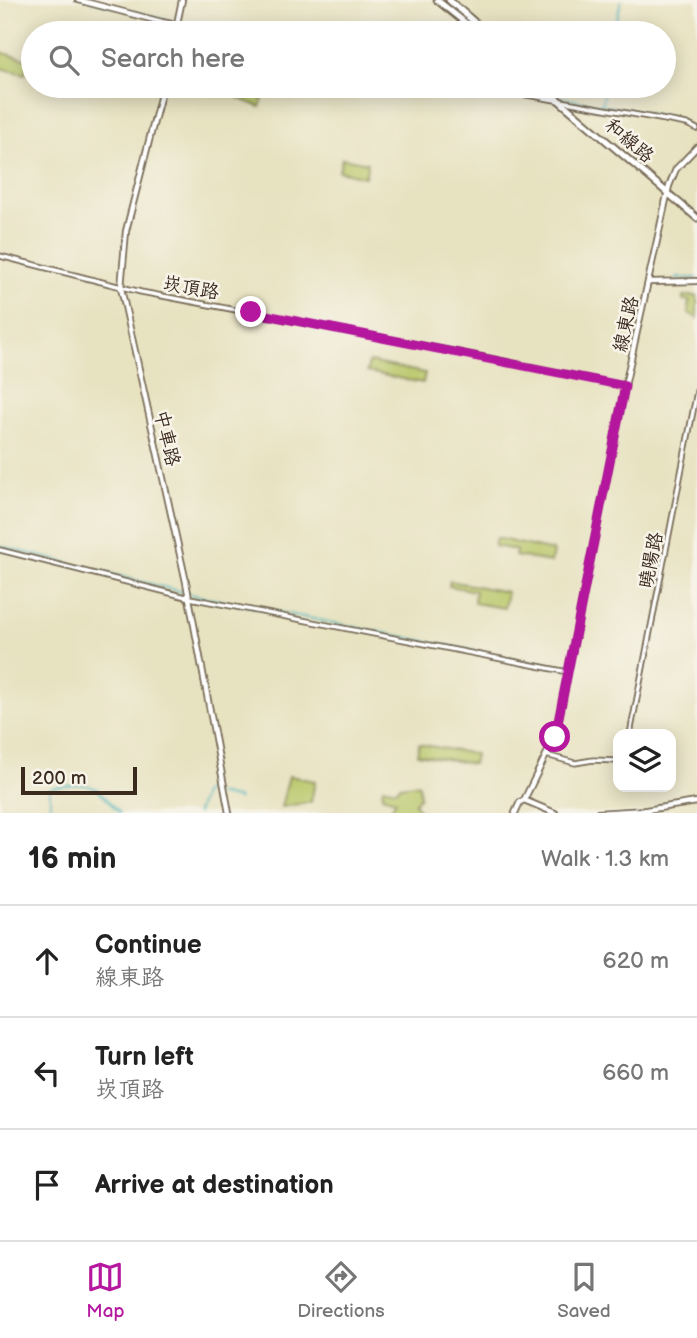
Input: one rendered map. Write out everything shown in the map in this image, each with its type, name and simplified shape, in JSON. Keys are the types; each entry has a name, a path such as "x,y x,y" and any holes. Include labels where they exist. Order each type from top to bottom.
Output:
{"main road":[{"path":"437,0 463,21"},
{"path":"449,0 473,21"},
{"name":"和線路","path":"557,98 697,218"}],"street":[{"path":"78,0 157,21"},
{"path":"177,21 183,0"},
{"name":"中車路","path":"160,98 128,220 120,277 121,288 190,598 229,813"},
{"path":"548,98 687,124 697,129"},
{"name":"線東路","path":"514,813 524,800 555,737 625,386 668,193 676,169 697,147"},
{"name":"崁頂路","path":"0,256 121,288 625,386"},
{"path":"650,282 697,281"},
{"name":"曉陽路","path":"631,729 697,391"},
{"path":"0,550 190,598 568,672"},
{"path":"546,755 575,763 613,761"},
{"path":"524,800 555,813"},
{"path":"597,813 646,810 697,802"}],"green space":[{"path":"0,52 21,58 21,73 0,68"},
{"path":"238,98 261,98 260,107"},
{"path":"342,158 368,163 365,177 339,171"},
{"path":"683,296 697,296 697,318 689,313 690,301 683,300"},
{"path":"369,362 425,373 423,383 367,372"},
{"path":"496,538 553,551 551,562 515,556 516,550 494,546"},
{"path":"450,581 507,592 504,608 474,603 475,591 449,586"},
{"path":"419,744 475,754 473,764 417,754"},
{"path":"289,776 315,781 311,802 281,807"},
{"path":"419,785 420,797 414,803 421,813 389,813 396,800 382,796 383,787 396,790 400,786"}],"waterway":[{"path":"90,0 169,21"},
{"path":"617,21 621,0"},
{"path":"563,98 678,119"},
{"path":"602,104 603,98"},
{"path":"676,278 697,278"},
{"path":"0,546 202,597 566,669"},
{"path":"50,813 50,788 80,784 97,789 120,813"},
{"path":"197,813 204,791 239,799"}],"route":[{"path":"251,312 625,386 555,737"}]}
